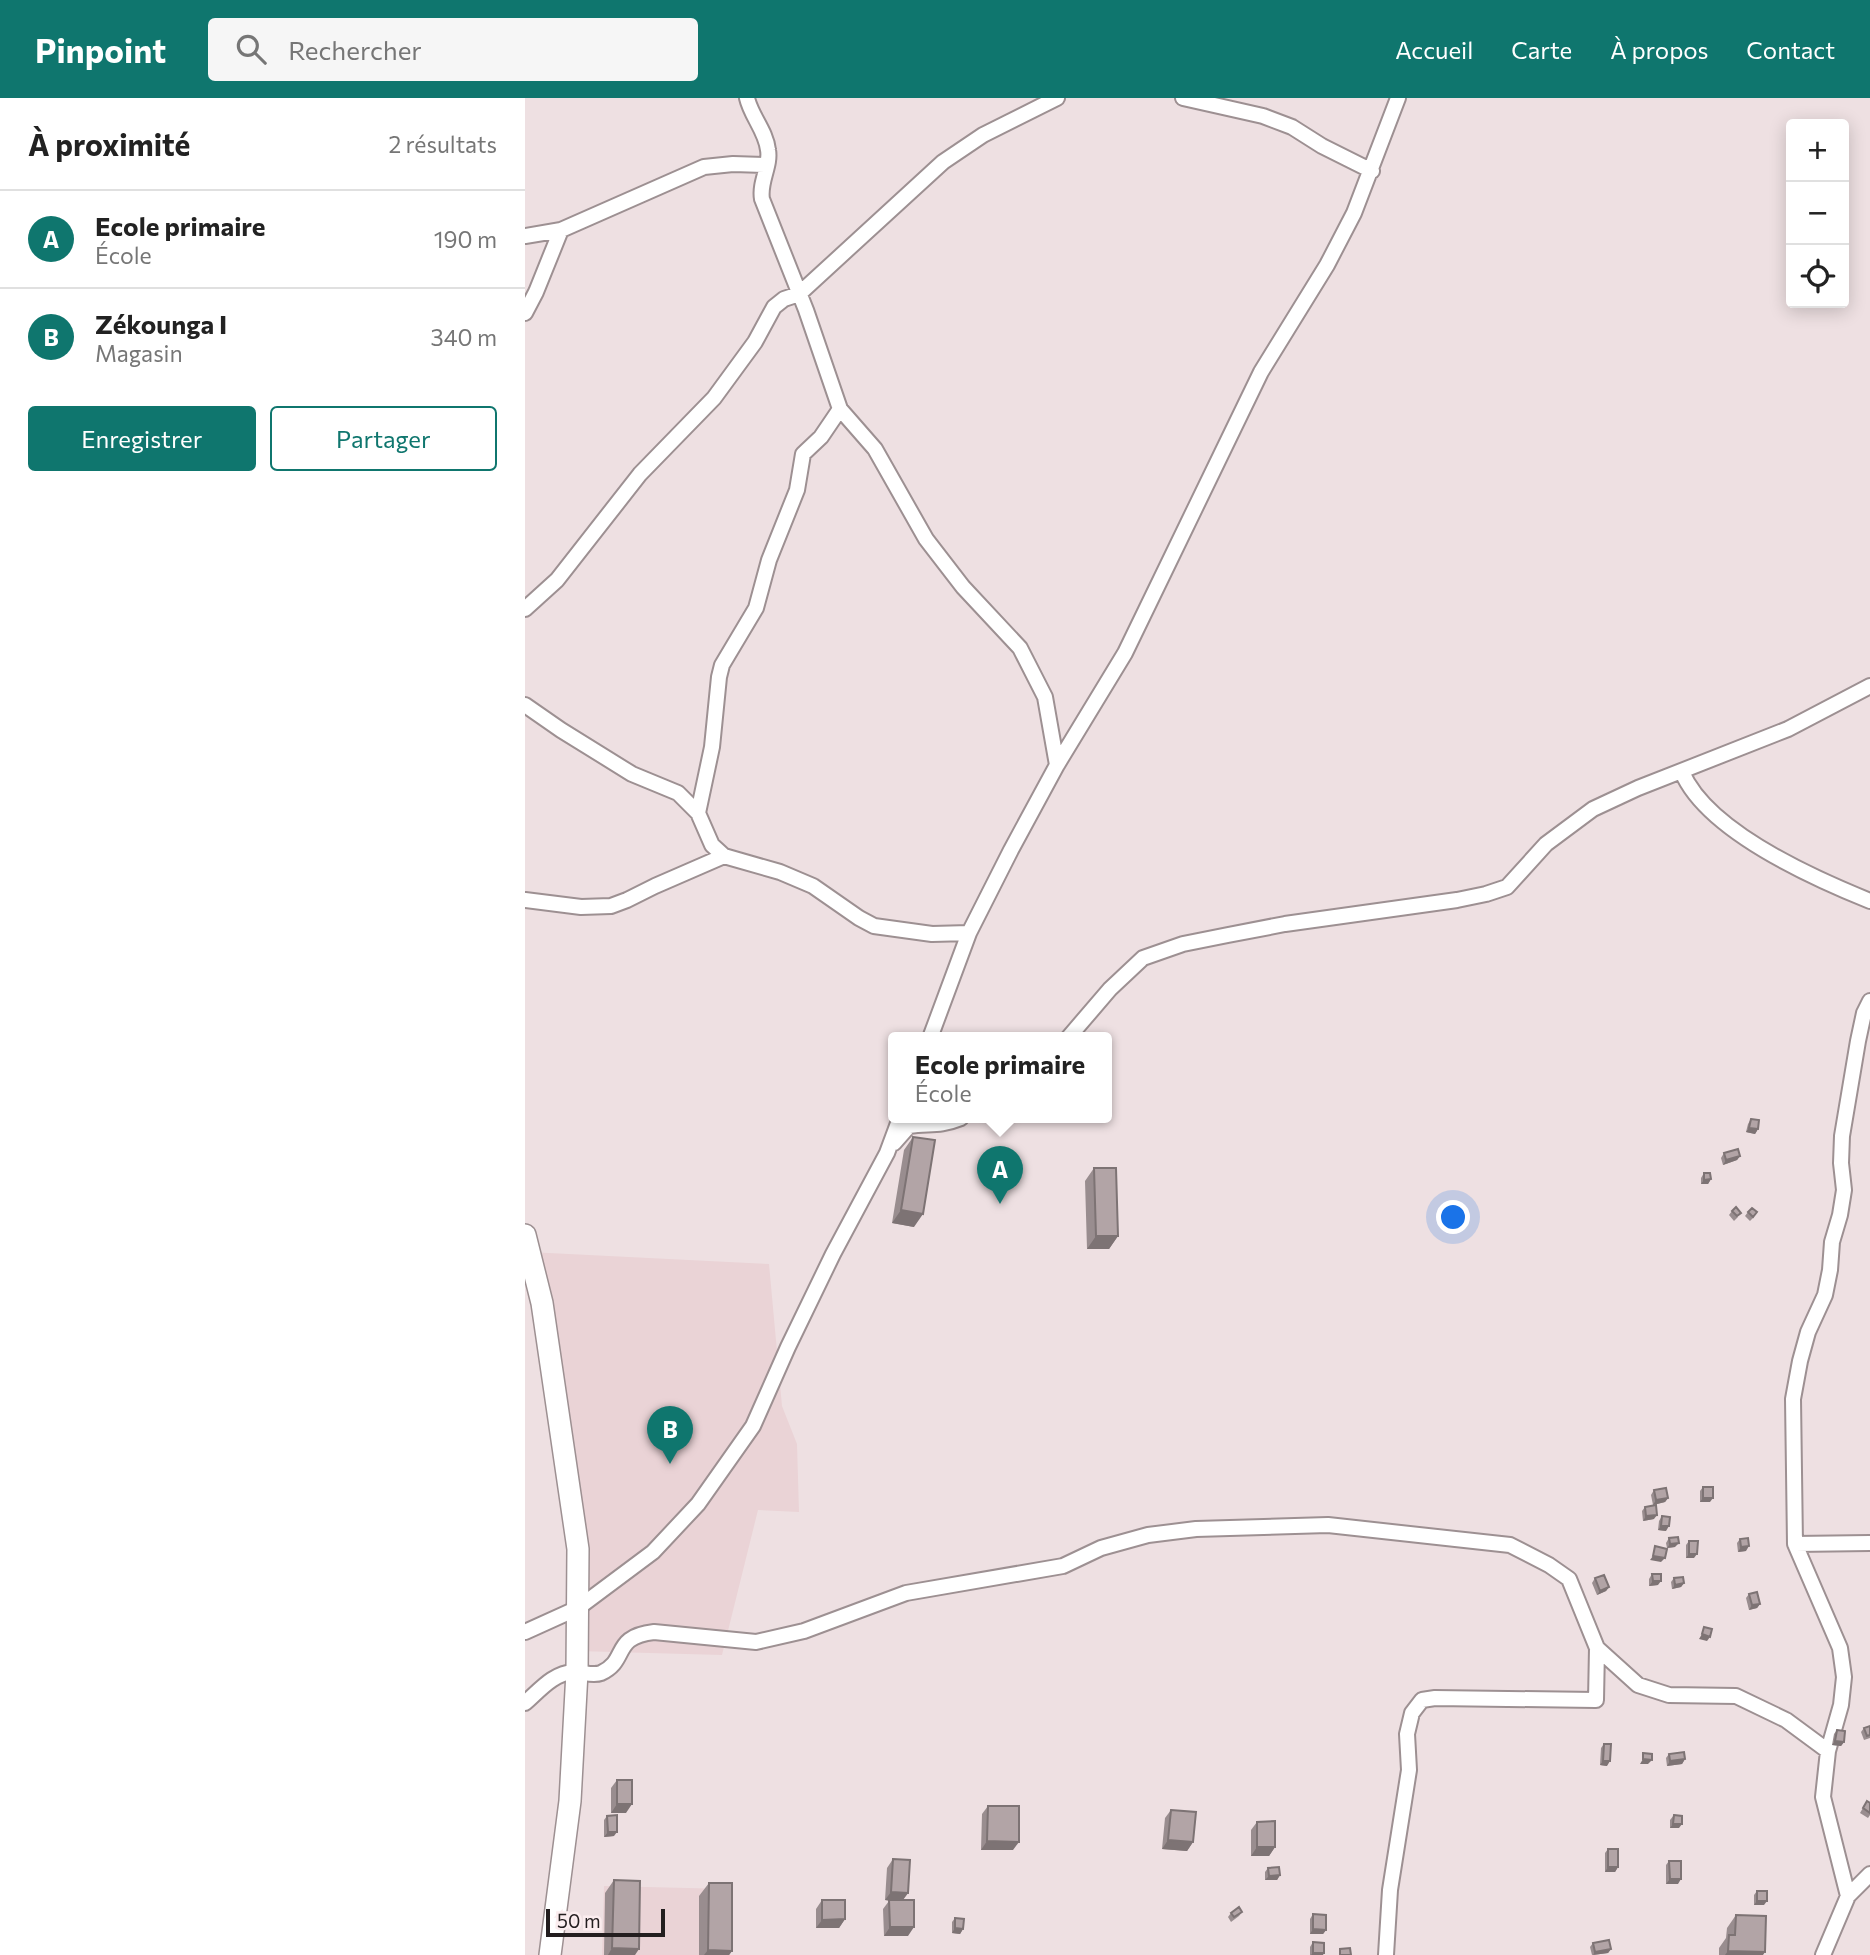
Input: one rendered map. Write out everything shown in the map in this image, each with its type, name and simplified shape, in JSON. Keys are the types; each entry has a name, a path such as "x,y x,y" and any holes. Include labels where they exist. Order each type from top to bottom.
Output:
{"street":[{"path":"747,98 767,141 769,154 762,183 762,199 806,310 840,409 875,449 926,539 941,559 963,587 1020,648 1045,697 1057,765"},
{"path":"525,609 557,580 640,474 713,398 755,342 774,307 784,299 799,294 943,162 983,135 1057,98"},
{"path":"1183,98 1263,116 1292,127 1322,146 1372,171"},
{"path":"932,1032 969,933 1011,850 1057,765 1125,653 1261,372 1327,265 1354,213 1398,98"},
{"path":"525,236 561,230 704,167 767,165"},
{"path":"525,313 537,292 561,230"},
{"path":"698,813 712,747 722,665 756,608 772,551 797,491 803,454 821,437 840,409"},
{"path":"1073,1032 1110,989 1143,958 1183,944 1285,924 1486,894 1507,887 1546,844 1593,809 1637,788 1788,729 1870,686"},
{"path":"525,705 632,774 678,793 698,813 712,845 724,856 781,872 813,886 874,926 932,934 969,933"},
{"path":"1682,772 1693,793 1708,810 1744,837 1828,884 1870,901"},
{"path":"525,900 581,907 611,905 724,856"},
{"path":"1848,1896 1823,1797 1828,1751 1844,1677 1840,1648 1795,1544 1793,1399 1802,1352 1825,1295 1830,1270 1832,1242 1844,1189 1842,1136 1858,1041 1864,1013 1870,1001"},
{"path":"525,1632 578,1608 653,1552 698,1504 753,1426 833,1254 887,1153 898,1123"},
{"path":"887,1153 909,1126 941,1126 948,1123"},
{"path":"525,1235 542,1303 578,1549 570,1801 550,1955"},
{"path":"525,1703 557,1676 576,1672 603,1672 616,1660 628,1639 641,1633 756,1642 804,1631 906,1593 1063,1566 1101,1548 1148,1535 1196,1529 1318,1525 1510,1545 1549,1565 1569,1579 1597,1648 1596,1700 1422,1700 1412,1713 1407,1734 1409,1770 1390,1890 1387,1955"},
{"path":"1795,1544 1870,1543"},
{"path":"1597,1648 1638,1685 1669,1695 1737,1696 1786,1720 1828,1751"},
{"path":"1823,1955 1848,1896 1870,1874"}],"shaded area":[{"path":"529,1252 769,1264 782,1406 797,1444 799,1512 758,1510 722,1655 577,1651 578,1608"},
{"path":"604,1886 730,1889 728,1955 602,1955"}],"building":[{"path":"1751,1119 1759,1120 1758,1129 1749,1128"},
{"path":"913,1137 935,1140 923,1214 901,1210"},
{"path":"1738,1149 1740,1156 1726,1160 1724,1153"},
{"path":"1094,1168 1116,1168 1118,1236 1096,1236"},
{"path":"1704,1173 1710,1173 1711,1179 1704,1180"},
{"path":"1736,1207 1741,1213 1737,1216 1732,1211"},
{"path":"1752,1208 1757,1212 1753,1217 1748,1212"},
{"path":"1703,1487 1713,1487 1713,1498 1703,1498"},
{"path":"1666,1488 1668,1498 1656,1500 1654,1490"},
{"path":"1656,1505 1657,1515 1646,1516 1645,1507"},
{"path":"1662,1516 1670,1517 1669,1526 1661,1526"},
{"path":"1678,1537 1679,1543 1670,1544 1669,1538"},
{"path":"1748,1538 1749,1546 1741,1547 1740,1539"},
{"path":"1689,1541 1698,1541 1697,1554 1689,1554"},
{"path":"1655,1546 1667,1549 1665,1558 1653,1556"},
{"path":"1652,1574 1661,1574 1661,1581 1653,1581"},
{"path":"1604,1575 1609,1587 1600,1591 1595,1578"},
{"path":"1683,1577 1684,1583 1675,1585 1674,1578"},
{"path":"1757,1592 1760,1604 1752,1605 1749,1594"},
{"path":"1704,1627 1712,1629 1710,1637 1702,1634"},
{"path":"1870,1726 1870,1735 1867,1736 1864,1728"},
{"path":"1837,1730 1845,1731 1844,1742 1835,1741"},
{"path":"1604,1744 1611,1744 1610,1761 1603,1761"},
{"path":"1684,1752 1685,1759 1670,1761 1669,1754"},
{"path":"1643,1753 1652,1754 1652,1760 1643,1759"},
{"path":"617,1780 632,1780 632,1804 617,1804"},
{"path":"1867,1801 1870,1803 1870,1813 1863,1808"},
{"path":"988,1806 1019,1806 1019,1842 987,1841"},
{"path":"1171,1810 1196,1812 1193,1842 1168,1840"},
{"path":"617,1815 617,1832 608,1832 607,1816"},
{"path":"1674,1815 1682,1816 1682,1824 1673,1824"},
{"path":"1275,1821 1275,1847 1257,1847 1257,1822"},
{"path":"1608,1849 1618,1849 1618,1867 1608,1867"},
{"path":"893,1859 910,1860 908,1893 891,1892"},
{"path":"1669,1861 1681,1861 1681,1879 1670,1879"},
{"path":"1279,1867 1280,1875 1269,1876 1268,1868"},
{"path":"614,1880 640,1881 639,1949 612,1948"},
{"path":"709,1883 732,1883 732,1951 708,1950"},
{"path":"1757,1891 1767,1891 1767,1901 1757,1901"},
{"path":"822,1900 845,1900 845,1919 822,1920"},
{"path":"889,1900 914,1900 914,1927 890,1927"},
{"path":"1239,1907 1242,1912 1234,1917 1231,1913"},
{"path":"1313,1914 1326,1915 1326,1930 1313,1929"},
{"path":"1736,1915 1766,1916 1765,1952 1728,1951 1729,1935 1735,1935"},
{"path":"955,1918 964,1919 963,1929 955,1928"},
{"path":"1609,1940 1611,1949 1595,1952 1593,1943"},
{"path":"1313,1942 1324,1943 1324,1953 1313,1953"},
{"path":"1350,1948 1351,1955 1340,1955 1340,1949"}],"place":[{"name":"Ecole primaire","path":"1000,1204"},
{"name":"Zékounga I","path":"670,1464"}]}
